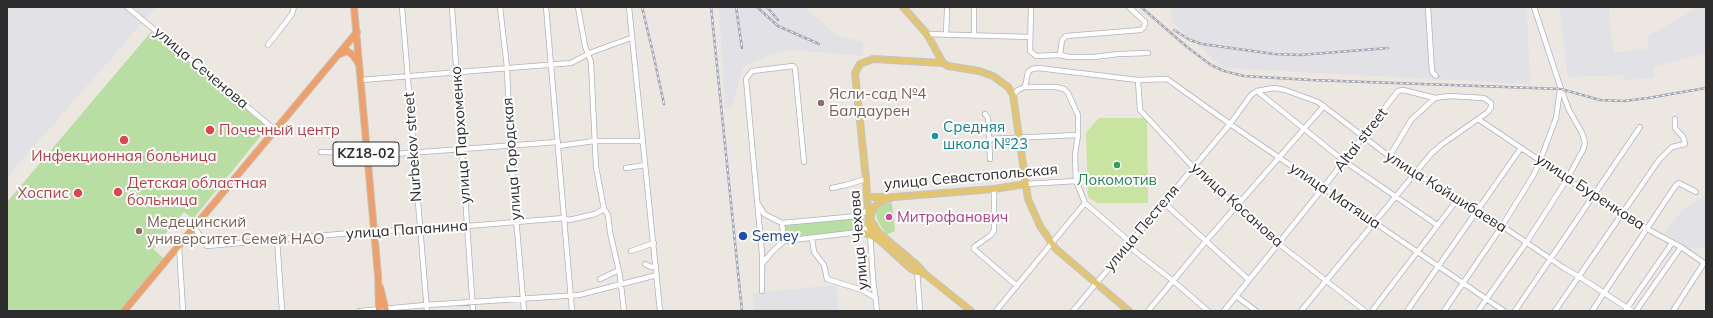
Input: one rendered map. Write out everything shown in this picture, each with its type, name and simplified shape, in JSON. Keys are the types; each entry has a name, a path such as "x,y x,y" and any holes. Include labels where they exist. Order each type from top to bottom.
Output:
{"highway":[{"path":"348,41 354,28 355,10"},
{"name":"KZ18-02","path":"355,10 378,275 379,310"},
{"path":"124,311 357,32"},
{"path":"331,62 340,53 347,51 353,55 357,62 361,78"},
{"name":"KZ18-02","path":"378,275 386,310"}],"main road":[{"path":"903,7 927,34 943,63 948,66 979,71 993,76 1008,87 1013,95 1028,199 1033,214 1052,244 1096,284 1129,311"},
{"name":"улица Чехова","path":"869,227 870,219 855,73 856,68 865,61 873,59 943,63"},
{"name":"улица Севастопольская","path":"867,197 894,197 994,189 1026,184"},
{"path":"894,197 878,203 871,212 870,219 879,233 916,264 925,274 971,311"},
{"path":"869,227 880,241 917,272 925,274"},
{"path":"859,232 865,233 880,241"}],"street":[{"name":"улица Сеченова","path":"127,7 274,130"},
{"path":"268,45 292,14 294,7"},
{"name":"Nurbekov street","path":"402,7 419,230 427,311"},
{"name":"улица Пархоменко","path":"452,7 473,311"},
{"name":"улица Городская","path":"500,7 507,67 510,147 524,311"},
{"path":"546,7 572,311"},
{"path":"578,7 587,54 591,62 596,167 604,209 608,215 610,232 619,270 624,311"},
{"path":"628,7 660,311"},
{"path":"974,7 974,35"},
{"path":"1031,7 1030,51 1036,56 1060,55 1069,57 1094,58 1118,54 1148,53"},
{"path":"1060,55 1062,40 1066,36 1141,30 1144,27 1145,22 1129,7"},
{"path":"1428,7 1432,72 1436,76"},
{"path":"1478,311 1526,243 1567,179 1583,150 1585,143 1582,132 1569,110 1561,89 1534,7"},
{"path":"946,35 947,10"},
{"path":"927,34 1030,37"},
{"path":"361,78 408,76 571,63 587,54 631,38"},
{"path":"762,291 762,254 746,78 752,71 793,66 795,68 804,162"},
{"path":"1025,86 1028,72 1032,69 1138,80"},
{"name":"улица Матяша","path":"1138,80 1168,79 1279,158 1417,250 1504,311"},
{"name":"улица Косанова","path":"1138,80 1140,110 1193,167 1279,244 1365,311"},
{"path":"1013,95 1025,86 1056,87 1064,89 1068,93 1078,115 1076,181 1085,203 1129,244 1208,311"},
{"name":"улица Койшибаева","path":"1257,91 1274,88 1285,90 1318,102 1402,166 1416,173 1457,200 1502,226 1550,259 1604,292 1626,310 1632,311"},
{"path":"1444,311 1502,226 1540,161 1556,118 1561,89"},
{"name":"Altai street","path":"1224,311 1279,244 1398,91 1403,90 1435,98"},
{"path":"1257,91 1344,161 1437,225"},
{"name":"улица Пестеля","path":"1073,311 1230,124 1251,95 1257,91"},
{"path":"1301,311 1396,196 1441,145 1488,112 1491,107 1491,102 1484,98 1450,96 1435,98 1411,120 1389,157"},
{"path":"1148,311 1172,280 1324,106"},
{"path":"985,114 988,118 990,159"},
{"name":"улица Буренкова","path":"1478,119 1621,215 1681,247 1704,263 1673,311"},
{"path":"1555,311 1659,160 1672,147 1684,144 1682,137 1675,128 1675,119"},
{"path":"1515,311 1640,127"},
{"path":"989,139 1078,135"},
{"path":"321,152 413,154 578,143 594,140 616,142 643,141"},
{"path":"1407,311 1521,148"},
{"path":"626,168 645,165"},
{"name":"улица Чехова","path":"832,188 846,186 866,179"},
{"name":"улица Севастопольская","path":"1026,184 1076,181"},
{"path":"1592,311 1648,230 1676,186 1679,184 1696,192"},
{"path":"994,189 994,230 991,235 974,247 974,249 1017,286"},
{"path":"1372,311 1417,250 1457,200"},
{"path":"757,202 764,214 782,223 858,216 870,219"},
{"path":"1163,202 1249,280"},
{"path":"996,311 1085,203"},
{"name":"улица Папанина","path":"194,228 207,246 373,231 419,230 564,218 570,220 586,217 604,209"},
{"path":"858,216 868,210"},
{"path":"782,223 784,241"},
{"path":"761,265 784,241 859,232 869,227"},
{"name":"улица Чехова","path":"869,227 877,311"},
{"name":"улица Чехова","path":"812,238 814,252 824,265 827,279 862,290 876,298"},
{"path":"277,239 282,311"},
{"path":"630,251 654,243"},
{"path":"1626,310 1672,243"},
{"path":"179,246 183,311"},
{"path":"1636,311 1681,247"},
{"path":"645,264 647,266 656,266"},
{"path":"916,264 920,311"},
{"path":"600,279 619,270"},
{"path":"360,311 585,294 657,275"},
{"path":"1236,296 1256,311"}],"shaded area":[{"path":"7,7 156,7 7,177"},
{"path":"719,7 805,7 836,35 863,42 862,56 793,50 768,55 743,68 732,106 725,108"},
{"path":"1171,7 1527,7 1530,84 1224,68 1172,22"},
{"path":"1559,7 1609,7 1614,53 1649,48 1647,37 1698,7 1706,7 1706,53 1653,67 1655,78 1624,80 1623,75 1568,77"},
{"path":"1706,195 1706,247 1690,250 1664,233 1681,212"},
{"path":"837,285 838,311 754,311 752,293"}],"green space":[{"path":"151,32 268,127 193,219 184,212 153,249 166,260 122,311 7,311 7,202"},
{"name":"Локомотив","path":"1099,118 1147,118 1148,203 1097,203 1088,197 1086,133"},
{"path":"892,203 895,231 886,235 877,219 875,205"},
{"path":"859,217 864,218 865,227 861,230 787,237 785,234 784,226 788,223"}],"railway":[{"path":"642,7 664,104"},
{"path":"711,7 742,311"},
{"path":"736,7 742,48"},
{"path":"757,7 778,26 819,44"},
{"path":"767,7 778,20"},
{"path":"1141,7 1187,47 1211,65 1224,71 1244,76 1311,80 1561,89 1600,100 1624,101 1706,88"},
{"path":"1174,30 1190,40 1202,44 1274,54 1300,55 1388,48"}],"place":[{"name":"Ясли-сад №4 Балдаурен","path":"821,103"},
{"name":"Почечный центр","path":"210,130"},
{"name":"Средняя школа №23","path":"935,136"},
{"name":"Инфекционная больница","path":"124,140"},
{"name":"Локомотив","path":"1117,165"},
{"name":"Детская областная больница","path":"118,192"},
{"name":"Хоспис","path":"78,193"},
{"name":"Митрофанович","path":"889,217"},
{"name":"Медецинский университет Семей НАО","path":"139,231"},
{"name":"Semey","path":"743,236"}]}
